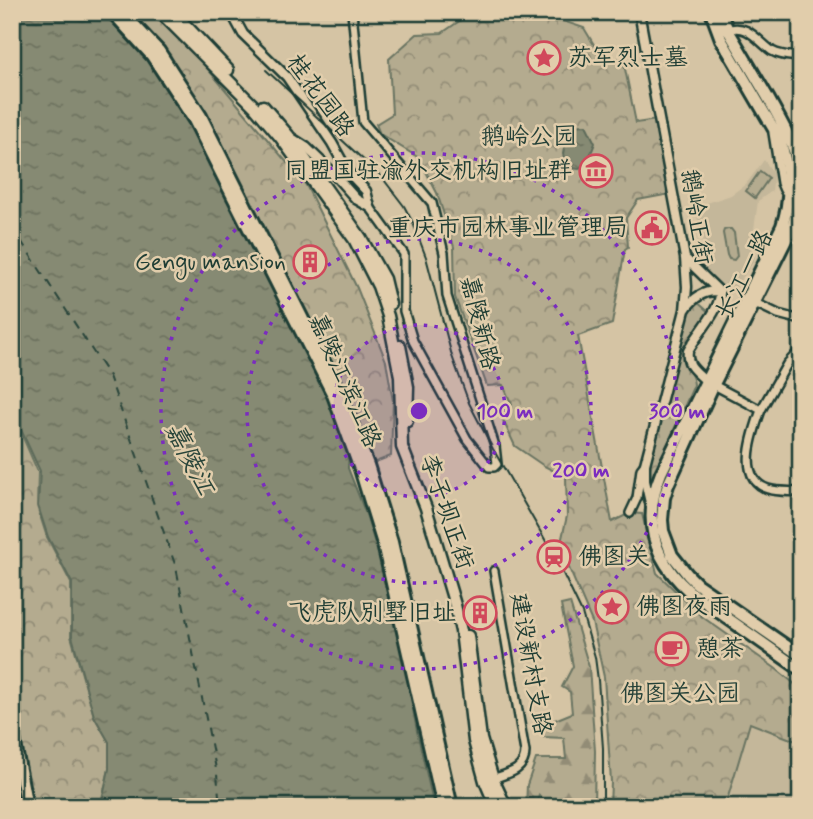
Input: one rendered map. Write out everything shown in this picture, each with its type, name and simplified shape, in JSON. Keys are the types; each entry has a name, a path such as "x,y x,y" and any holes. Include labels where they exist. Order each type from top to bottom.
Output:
{"main road":[{"name":"嘉陵江滨江路","path":"112,12 152,56 194,120 333,396 360,469 383,544 443,807"},
{"name":"嘉陵江滨江路","path":"122,12 159,51 201,116 340,393 368,465 392,542 452,807"},
{"name":"李子坝正街","path":"160,12 255,107 281,138 354,239 378,286 388,316 400,376 402,447 426,508 458,604"},
{"name":"李子坝正街","path":"173,12 288,135 362,239 384,279 407,375 408,444 432,508 458,604 477,740 496,807"},
{"name":"长江一路","path":"710,12 721,39 772,125 784,152 790,191 782,226 709,383 668,485 664,498 663,531 672,555 697,584 801,656"},
{"name":"长江一路","path":"651,508 661,473 755,303 791,230 800,201 799,161 789,135 720,12"},
{"path":"651,508 657,548 662,560 679,583 801,670"},
{"path":"12,728 22,806"},
{"path":"12,761 22,806"},
{"name":"李子坝正街","path":"489,780 506,807"}],"street":[{"name":"桂花园路","path":"230,12 243,34 287,76 348,172 366,191 370,207"},
{"name":"嘉陵新路","path":"288,135 306,147 356,199 370,207 404,254 404,311 414,341 467,439 482,460 489,467 494,467 498,456 446,296 444,253 432,203 363,122 352,12"},
{"name":"鹅岭正街","path":"639,12 685,258 687,287 685,310 645,464 645,481 651,508"},
{"path":"790,12 801,19"},
{"path":"728,30 740,28 755,35 777,53 801,57"},
{"path":"772,125 784,190"},
{"path":"685,258 720,292"},
{"path":"685,310 694,299 714,290 720,292"},
{"path":"720,292 717,306 688,351 688,362 709,383 761,410"},
{"path":"755,303 778,314 801,320"},
{"path":"801,349 787,364 761,410 749,448 750,471 757,482 766,489 801,492"},
{"path":"630,513 645,464"},
{"name":"建设新村支路","path":"489,780 519,769 525,759 494,570"}],"shaded area":[{"path":"764,160 774,174 772,191 758,201 753,236 757,246 754,261 733,291 719,284 704,271 701,254 704,247 695,207 731,195 746,184"},
{"path":"750,723 801,743 801,807 725,807"}],"green space":[{"path":"131,12 153,12 190,48 306,185 357,288 386,361 393,401 391,456 373,463 342,384 206,114 164,50"},
{"name":"鹅岭公园","path":"468,12 553,12 557,19 584,28 602,58 623,59 636,123 657,120 670,194 638,200 626,218 628,247 625,249 612,324 578,336 612,522 630,513 642,514 657,573 701,616 801,689 801,743 750,723 725,807 610,807 611,782 604,677 592,622 560,547 567,516 566,477 515,446 503,420 512,405 503,385 487,386 455,297 454,247 437,193 419,158 380,134 376,124 392,114 389,59 417,34 442,33 468,15"},
{"path":"760,171 769,178 755,198 746,191"},
{"path":"731,229 737,256 734,260 727,255 723,233 724,230"},
{"path":"696,301 710,313 684,357 694,385 653,477 648,476 647,470 687,310"},
{"path":"12,412 38,472 37,506 47,537 71,583 71,636 94,716 109,742 109,769 102,798 104,807 30,807 12,712"},
{"path":"570,603 589,667 595,751 594,807 550,807 539,795 537,807 526,807 527,785 536,759 566,759 564,738 543,737 540,726 572,713 570,692 562,687 573,666 561,605"}],"water":[{"name":"嘉陵江","path":"12,12 117,12 211,149 351,422 348,468 367,517 395,610 434,807 105,807 103,797 109,769 109,742 94,716 72,636 72,583 48,537 38,506 40,471 12,410"},
{"path":"586,125 595,143 585,164 579,169 572,168 566,165 563,154 568,126"}],"ferry route":[{"path":"12,227 109,376 176,567 217,774 220,807"}],"railway":[{"path":"266,70 381,176 404,206 413,223 426,257 452,356 469,403 555,557 582,613 595,657 598,680 603,748 603,807"}],"place":[{"name":"苏军烈士墓","path":"544,58"},
{"name":"同盟国驻渝外交机构旧址群","path":"596,171"},
{"name":"重庆市园林事业管理局","path":"652,228"},
{"name":"Gengu mansion","path":"310,262"},
{"name":"佛图关","path":"554,557"},
{"name":"佛图夜雨","path":"612,607"},
{"name":"飞虎队别墅旧址","path":"480,613"},
{"name":"憩茶","path":"672,649"}],"park label":[{"name":"佛图关公园","path":"680,694"}]}
